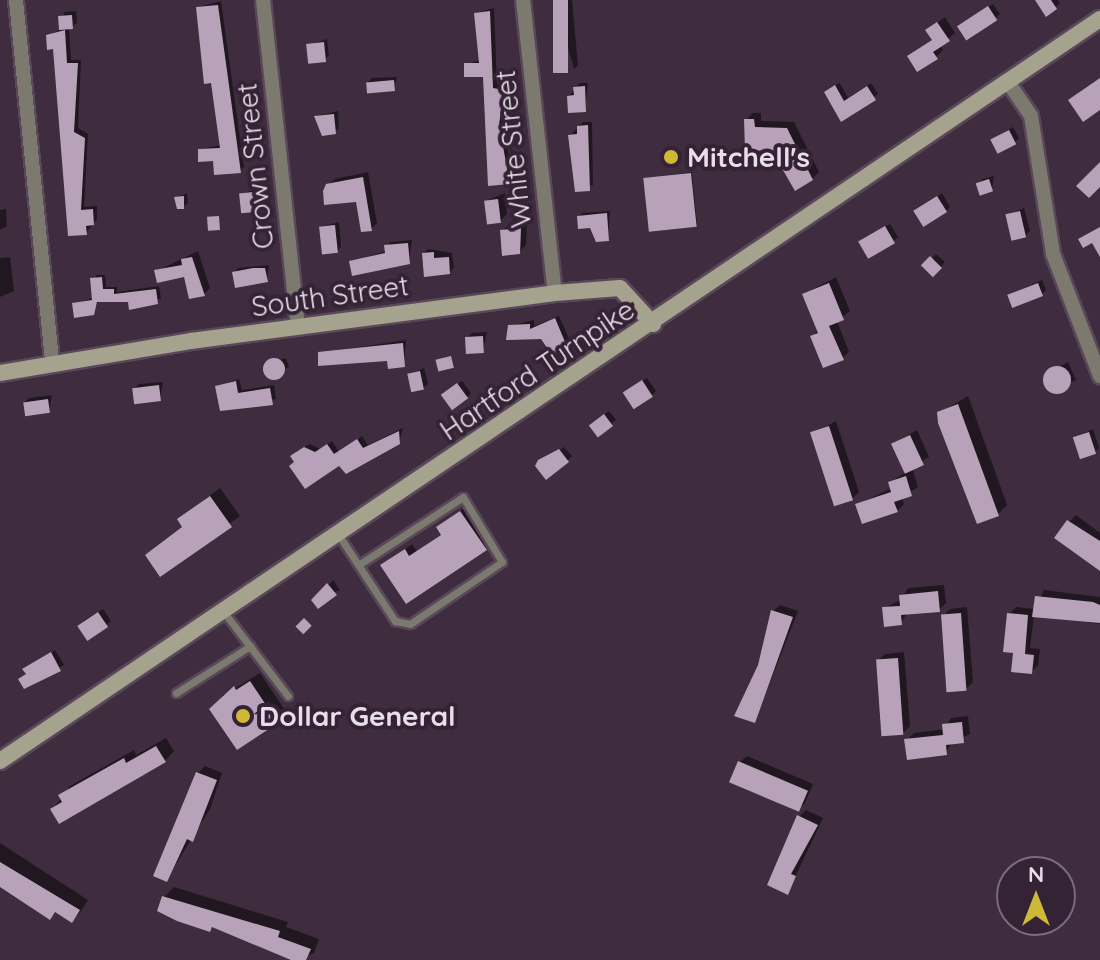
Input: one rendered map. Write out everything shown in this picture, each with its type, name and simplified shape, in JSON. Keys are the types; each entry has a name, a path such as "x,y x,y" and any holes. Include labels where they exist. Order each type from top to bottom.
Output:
{"main road":[{"name":"Hartford Turnpike","path":"0,761 653,324 1100,19"},
{"name":"South Street","path":"0,373 298,326 555,293 620,288 653,324"}],"street":[{"path":"16,0 52,363"},
{"name":"Crown Street","path":"263,0 298,326"},
{"name":"White Street","path":"523,0 555,293"},
{"path":"1008,82 1031,116 1053,254 1100,376"}],"lane":[{"path":"338,534 395,621 410,624 502,562 463,497 360,564"},
{"path":"223,611 288,696"},
{"path":"176,693 250,646"}],"building":[{"path":"553,0 568,0 568,73 553,73"},
{"path":"1035,0 1051,0 1057,9 1046,17"},
{"path":"218,5 241,173 214,175 213,161 198,162 198,149 220,148 211,83 204,84 196,7"},
{"path":"988,6 997,20 966,40 957,26"},
{"path":"490,11 493,88 504,90 499,125 510,184 488,186 483,77 464,77 464,63 479,63 474,13"},
{"path":"72,15 73,29 59,30 58,16"},
{"path":"937,22 950,41 933,52 938,59 917,72 907,56 932,40 925,30"},
{"path":"65,30 67,63 78,63 74,132 85,138 81,210 93,209 94,225 86,226 87,235 68,236 53,49 47,50 46,35"},
{"path":"324,42 326,62 308,64 306,44"},
{"path":"1100,78 1100,110 1083,122 1068,100"},
{"path":"394,80 395,91 367,93 366,82"},
{"path":"835,85 844,101 867,86 876,100 841,122 824,92"},
{"path":"585,86 586,112 568,113 567,96 574,95 573,87"},
{"path":"334,114 336,134 322,136 314,116"},
{"path":"744,119 754,119 755,127 787,128 813,180 795,191 772,151 745,150"},
{"path":"588,125 590,191 575,192 568,135 577,134 577,126"},
{"path":"1009,130 1016,144 998,154 990,140"},
{"path":"1100,162 1100,187 1089,198 1076,186"},
{"path":"691,173 697,227 649,232 643,178"},
{"path":"363,177 372,231 361,232 356,202 324,205 323,191 326,184"},
{"path":"989,179 993,191 980,196 976,183"},
{"path":"253,192 255,212 241,213 239,193"},
{"path":"184,196 184,209 177,209 174,197"},
{"path":"937,196 947,212 923,227 913,211"},
{"path":"498,199 501,223 487,225 484,201"},
{"path":"1020,211 1026,237 1011,241 1005,214"},
{"path":"607,213 609,241 596,242 590,228 578,229 577,216"},
{"path":"219,216 220,230 208,231 207,217"},
{"path":"335,225 338,253 322,255 319,227"},
{"path":"885,226 895,243 868,259 858,242"},
{"path":"1100,227 1100,257 1092,243 1083,248 1078,239"},
{"path":"521,228 520,254 502,256 500,230"},
{"path":"408,243 410,264 352,276 349,261 385,253 384,245"},
{"path":"434,252 434,258 449,257 450,274 424,277 422,253"},
{"path":"930,256 942,268 933,277 921,265"},
{"path":"192,257 205,296 189,299 184,277 157,283 154,270 182,265 181,259"},
{"path":"265,268 268,282 235,288 232,272"},
{"path":"102,277 103,289 114,289 114,294 156,289 158,304 129,310 128,302 97,302 94,315 74,318 72,303 92,300 90,278"},
{"path":"829,283 844,320 829,326 844,360 823,368 810,336 818,333 802,294"},
{"path":"1038,283 1043,296 1012,308 1007,295"},
{"path":"555,318 568,349 552,355 541,339 506,340 508,325 530,324 530,329"},
{"path":"483,336 484,353 466,354 465,337"},
{"path":"403,343 405,367 388,369 387,361 318,366 318,352"},
{"path":"451,356 454,368 438,372 435,360"},
{"path":"274,358 282,361 285,369 282,377 274,380 266,377 263,369 266,361"},
{"path":"1057,366 1067,370 1071,380 1067,390 1057,394 1047,390 1043,380 1047,370"},
{"path":"420,371 424,390 411,392 407,374"},
{"path":"642,380 653,397 634,409 623,393"},
{"path":"236,381 238,393 270,388 273,405 220,411 215,386"},
{"path":"457,383 468,398 452,410 441,395"},
{"path":"159,385 161,401 134,404 132,388"},
{"path":"48,399 50,413 25,416 23,402"},
{"path":"958,404 999,516 977,524 938,423 937,412"},
{"path":"604,414 613,426 598,437 589,425"},
{"path":"829,426 853,500 834,506 810,432"},
{"path":"399,431 400,444 346,474 339,466 305,489 289,466 294,462 290,456 304,447 315,452 327,444 334,454 357,439 363,448"},
{"path":"1089,432 1096,454 1080,459 1073,437"},
{"path":"910,435 924,465 905,474 891,444"},
{"path":"559,449 569,462 546,480 535,466 538,460"},
{"path":"906,476 912,496 894,502 898,512 862,524 855,504 891,492 888,482"},
{"path":"210,496 232,527 160,577 145,555 182,527 177,519"},
{"path":"460,511 487,550 406,604 380,565 405,549 409,556 441,535 436,527"},
{"path":"1067,520 1100,541 1100,571 1054,538"},
{"path":"327,583 337,595 318,609 311,600"},
{"path":"938,591 940,612 901,615 902,625 884,627 882,607 900,606 899,595"},
{"path":"1035,596 1093,602 1100,605 1100,623 1032,617"},
{"path":"771,610 793,617 755,723 734,716 758,665"},
{"path":"98,612 108,627 87,641 77,626"},
{"path":"961,613 966,691 946,692 941,614"},
{"path":"1007,613 1028,615 1025,654 1034,655 1032,674 1011,672 1013,653 1003,652"},
{"path":"304,618 312,626 303,634 296,626"},
{"path":"51,652 61,671 24,689 18,679 26,674 22,669"},
{"path":"898,658 903,735 881,736 876,660"},
{"name":"Dollar General","path":"250,681 278,723 237,750 209,709 234,686 236,690"},
{"path":"962,722 964,743 946,745 947,755 907,760 904,739 943,735 942,724"},
{"path":"156,746 166,762 59,824 50,809 62,802 58,795 124,758 126,763"},
{"path":"738,761 808,791 799,812 729,782"},
{"path":"196,772 217,780 193,842 187,839 167,882 153,876"},
{"path":"797,815 818,825 791,874 796,876 788,895 767,885"},
{"path":"0,862 80,910 72,923 55,912 50,920 0,887"},
{"path":"162,896 280,931 278,937 311,949 306,960 291,960 212,927 210,932 177,921 157,911"}],"place":[{"name":"Mitchell's","path":"671,157"},
{"name":"Dollar General","path":"243,716"}]}
